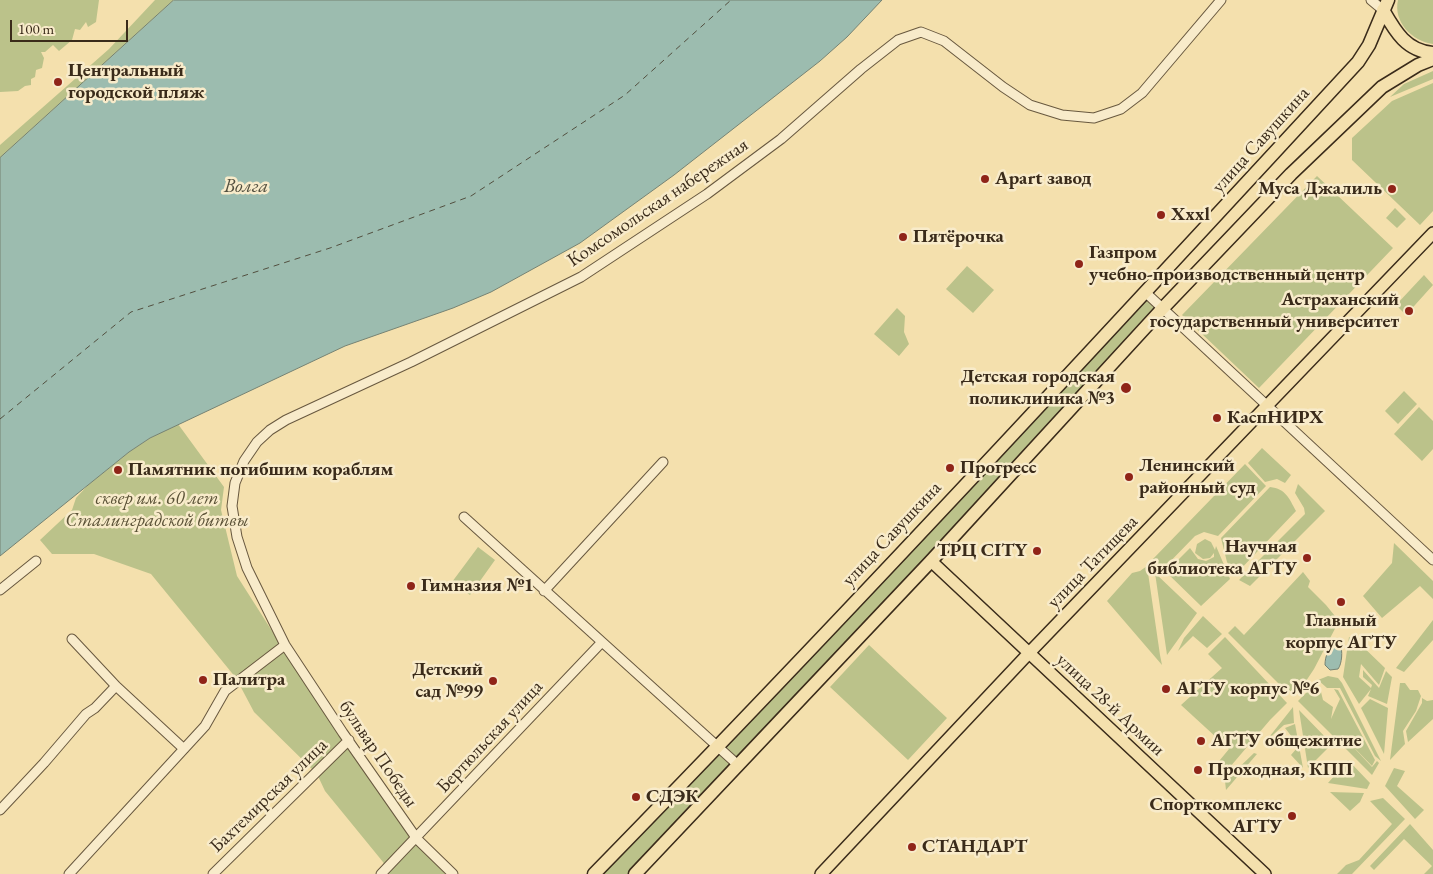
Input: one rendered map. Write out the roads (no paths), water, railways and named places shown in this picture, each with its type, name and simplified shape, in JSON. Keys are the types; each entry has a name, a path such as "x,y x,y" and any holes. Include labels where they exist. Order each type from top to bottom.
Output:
{"highway":[{"path":"1385,5 1396,33 1411,47 1433,53"},
{"name":"улица Савушкина","path":"594,874 719,747 1358,62 1370,45 1385,5"},
{"path":"635,874 931,561 1162,308 1291,174 1382,87 1433,58"}],"main road":[{"name":"улица Татищева","path":"821,874 1029,653 1433,233"},
{"name":"улица 28-й Армии","path":"931,561 1265,874"}],"street":[{"name":"Комсомольская набережная","path":"285,645 247,568 237,537 232,506 235,484 244,461 270,430 581,277 707,194 780,139 861,69 898,40 921,32 944,41 1003,87 1030,105 1062,115 1094,118 1121,110 1142,93 1221,0"},
{"path":"1371,0 1385,5"},
{"path":"1145,292 1433,560"},
{"path":"544,591 663,462"},
{"path":"464,517 738,765"},
{"path":"0,590 36,562"},
{"path":"72,638 116,686 184,749"},
{"name":"Бертюльская улица","path":"381,874 602,642"},
{"name":"бульвар Победы","path":"285,645 417,838 453,874"},
{"path":"69,874 206,726 225,691 285,645"},
{"path":"0,810 86,714 95,708 116,686"},
{"name":"Бахтемирская улица","path":"213,874 349,740"}],"water":[{"name":"Волга","path":"174,0 882,0 847,37 820,61 674,175 580,243 491,292 453,308 345,346 150,438 129,452 0,556 0,158"},
{"path":"1335,644 1341,647 1341,661 1338,669 1330,670 1325,665 1326,659 1329,651"}],"place":[{"name":"Центральный городской пляж","path":"58,82"},
{"name":"Apart завод","path":"985,179"},
{"name":"Муса Джалиль","path":"1392,189"},
{"name":"Xxxl","path":"1161,215"},
{"name":"Пятёрочка","path":"903,237"},
{"name":"Газпром учебно-производственный центр","path":"1079,264"},
{"name":"Астраханский государственный университет","path":"1409,311"},
{"name":"Детская городская поликлиника №3","path":"1126,388"},
{"name":"КаспНИРХ","path":"1217,418"},
{"name":"Прогресс","path":"950,468"},
{"name":"Памятник погибшим кораблям","path":"118,470"},
{"name":"Ленинский районный суд","path":"1129,477"},
{"name":"ТРЦ CITY","path":"1037,551"},
{"name":"Научная библиотека АГТУ","path":"1307,558"},
{"name":"Гимназия №1","path":"411,586"},
{"name":"Главный корпус АГТУ","path":"1341,602"},
{"name":"Палитра","path":"203,680"},
{"name":"Детский сад №99","path":"493,681"},
{"name":"АГТУ корпус №6","path":"1166,689"},
{"name":"АГТУ общежитие","path":"1201,741"},
{"name":"Проходная, КПП","path":"1198,770"},
{"name":"СДЭК","path":"636,797"},
{"name":"Спорткомплекс АГТУ","path":"1292,816"},
{"name":"СТАНДАРТ","path":"912,847"}],"park label":[{"name":"сквер им. 60 лет Сталинградской битвы","path":"157,510"}]}
